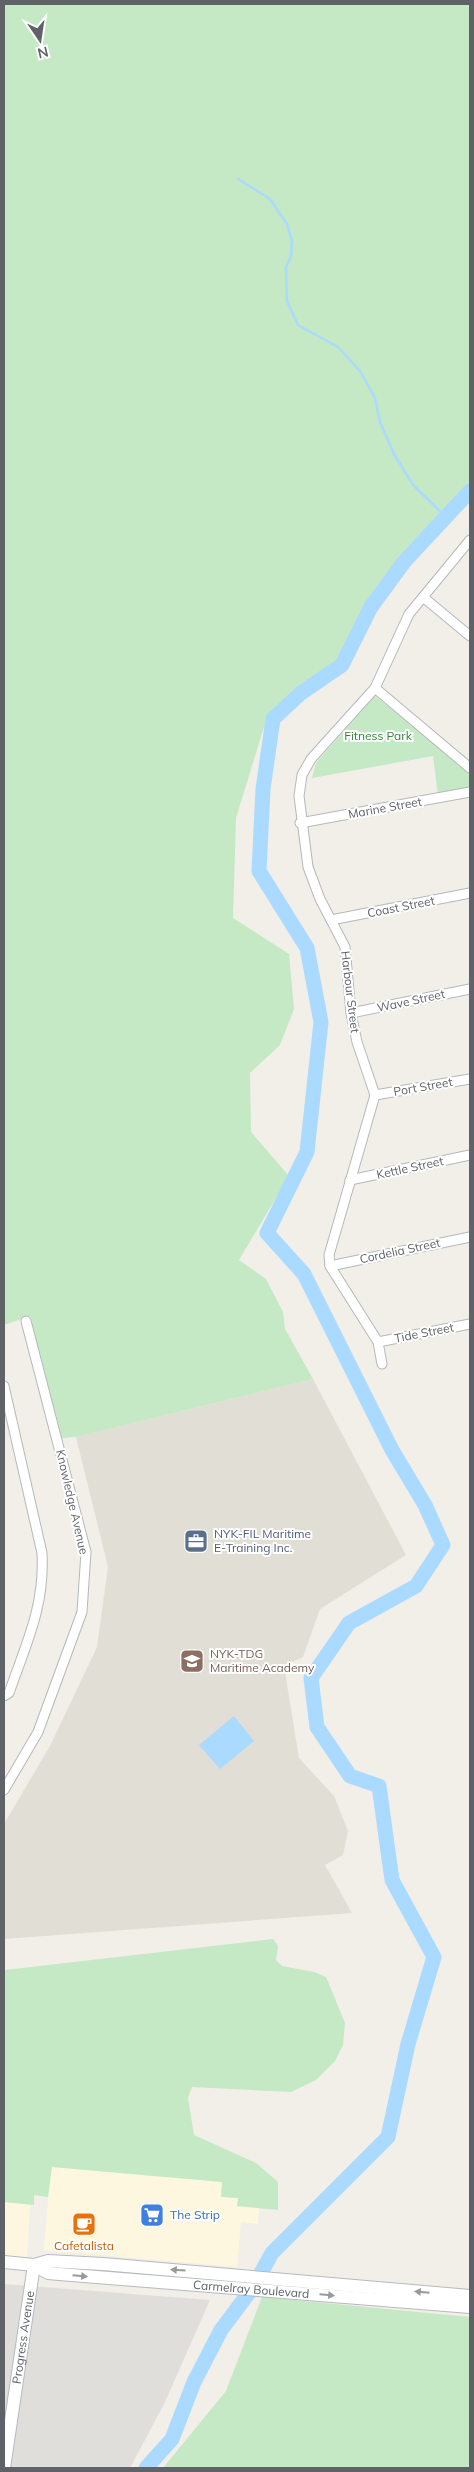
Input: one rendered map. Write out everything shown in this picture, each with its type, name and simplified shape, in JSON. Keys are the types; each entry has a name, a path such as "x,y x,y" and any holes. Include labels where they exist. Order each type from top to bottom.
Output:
{"street":[{"name":"Harbour Street","path":"375,1095 360,1056 351,1013 345,947 308,867 300,823 299,796 302,775 311,759 374,688 409,614 470,540"},
{"path":"423,597 470,636"},
{"path":"374,688 470,768"},
{"name":"Marine Street","path":"300,823 470,792"},
{"name":"Coast Street","path":"331,920 470,893"},
{"name":"Wave Street","path":"351,1013 470,989"},
{"path":"468,1079 470,1089"},
{"name":"Port Street","path":"375,1095 468,1079"},
{"path":"375,1095 329,1255 330,1266 378,1342 382,1364"},
{"name":"Kettle Street","path":"350,1180 470,1155"},
{"name":"Cordelia Street","path":"330,1266 470,1236"},
{"name":"Knowledge Avenue","path":"5,1787 8,1775 38,1732 82,1612 86,1552 26,1322"},
{"name":"Tide Street","path":"378,1342 470,1324"},
{"path":"4,1386 42,1553 43,1576 38,1611 9,1693 4,1696"},
{"name":"Carmelray Boulevard","path":"4,2262 34,2265 48,2273 211,2279 470,2296"},
{"name":"Progress Avenue","path":"4,2468 34,2265"},
{"name":"Carmelray Boulevard","path":"281,2285 470,2307"}],"shaded area":[{"name":"NYK-TDG Maritime Academy","path":"313,1379 406,1555 320,1609 303,1657 284,1666 299,1758 334,1796 348,1831 343,1855 325,1865 352,1913 4,1939 4,1824 50,1746 97,1647 108,1567 76,1437"},
{"name":"The Strip","path":"51,2167 222,2182 238,2198 237,2207 259,2208 258,2224 241,2222 237,2267 44,2250"},
{"path":"4,2202 30,2205 27,2260 4,2258"},
{"path":"4,2284 210,2300 165,2402 130,2468 4,2468"}],"green space":[{"path":"4,4 470,4 470,491 404,562 371,607 342,665 301,693 264,727 236,818 233,918 289,954 294,1009 280,1045 250,1073 251,1132 289,1176 239,1260 266,1279 283,1312 285,1329 313,1379 76,1437 62,1438 30,1316 4,1325"},
{"name":"Fitness Park","path":"375,696 470,772 470,790 438,795 433,756 312,778 316,763"},
{"path":"273,1939 278,1946 276,1960 282,1966 314,1972 326,1977 345,2023 343,2045 335,2061 316,2080 291,2092 192,2087 188,2098 194,2135 256,2163 278,2182 278,2210 237,2206 238,2198 221,2197 222,2182 52,2167 48,2197 34,2195 34,2205 4,2202 5,1970"},
{"path":"262,2297 470,2317 470,2468 163,2468 226,2391"}],"water":[{"path":"234,1716 254,1741 220,1769 199,1745"}],"waterway":[{"path":"238,179 270,199 287,224 292,241 291,256 286,267 287,301 298,325 338,347 360,371 375,398 380,422 394,454 413,485 446,517"},
{"path":"146,2468 172,2439 194,2382 221,2330 254,2286 272,2253 388,2137 408,2044 434,1957 392,1880 379,1786 350,1776 317,1727 311,1678 349,1623 416,1586 443,1545 425,1505 392,1450 304,1274 267,1233 307,1152 321,1022 307,948 259,871 263,789 273,719 301,693 342,665 371,607 404,562 470,491"}],"place":[{"name":"NYK-FIL Maritime E-Training Inc.","path":"196,1541"},
{"name":"NYK-TDG Maritime Academy","path":"192,1661"},
{"name":"The Strip","path":"152,2215"},
{"name":"Cafetalista","path":"84,2224"}]}
